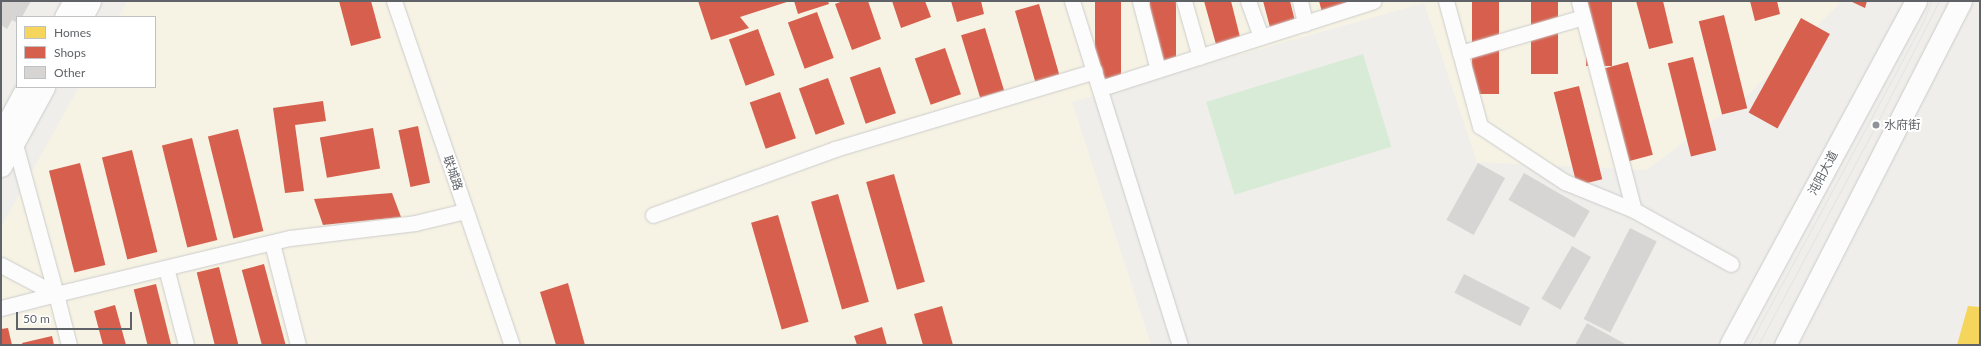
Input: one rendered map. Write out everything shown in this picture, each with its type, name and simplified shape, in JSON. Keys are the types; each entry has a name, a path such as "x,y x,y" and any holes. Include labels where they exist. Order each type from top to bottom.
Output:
{"main road":[{"path":"66,16 74,1"},
{"path":"82,16 90,1"},
{"name":"沌阳大道","path":"1730,345 1916,1"},
{"path":"1785,345 1961,1"},
{"path":"1,166 8,132 27,88"},
{"path":"8,132 43,88"}],"street":[{"name":"联城路","path":"394,1 512,345"},
{"path":"1072,1 1101,88 1180,345"},
{"path":"1140,1 1158,70"},
{"path":"1184,1 1200,57"},
{"path":"1248,1 1261,37"},
{"path":"1300,1 1306,23"},
{"path":"1101,88 1306,23 1351,4 1373,1"},
{"path":"1446,1 1480,126 1565,182 1634,210 1731,264"},
{"path":"1579,1 1634,210"},
{"path":"1460,53 1583,17"},
{"path":"653,215 835,149 1095,71"},
{"path":"8,132 56,294 69,345"},
{"path":"1,308 290,238 415,223 466,211"},
{"path":"272,243 298,345"},
{"path":"1,265 56,294"},
{"path":"166,268 186,345"}],"shaded area":[{"path":"127,1 1842,1 1748,95 1646,170 1477,162 1424,3 1072,102 1151,345 1,345 1,227 78,88 156,88 156,16 120,16"}],"green space":[{"path":"1363,54 1391,147 1235,195 1206,102"}],"building: Homes":[{"path":"1968,306 1980,307 1980,345 1957,345"}],"building: Shops":[{"path":"339,1 371,1 381,38 351,46"},
{"path":"698,1 790,1 740,17 749,28 711,40"},
{"path":"794,1 828,1 829,4 798,14"},
{"path":"843,1 868,1 881,39 852,50 835,4"},
{"path":"892,1 925,1 931,17 901,28"},
{"path":"951,1 981,1 984,14 957,22"},
{"path":"1095,1 1121,1 1121,82 1095,82"},
{"path":"1150,1 1176,1 1176,64 1150,64"},
{"path":"1204,1 1231,1 1241,41 1217,48"},
{"path":"1263,1 1290,1 1296,25 1271,31"},
{"path":"1319,1 1346,1 1347,6 1322,12"},
{"path":"1472,1 1499,1 1499,94 1472,94"},
{"path":"1531,1 1558,1 1558,74 1531,74"},
{"path":"1586,1 1612,1 1612,66 1586,66"},
{"path":"1636,1 1663,1 1673,43 1649,49"},
{"path":"1750,1 1777,1 1780,14 1755,21"},
{"path":"1850,1 1867,1 1865,8"},
{"path":"1039,4 1060,77 1036,84 1015,11"},
{"path":"817,12 834,58 805,69 788,23"},
{"path":"1724,15 1747,108 1722,114 1699,21"},
{"path":"1801,18 1830,34 1778,128 1749,112"},
{"path":"985,28 1004,90 980,97 961,35"},
{"path":"758,29 775,75 746,86 729,40"},
{"path":"945,48 961,94 931,105 915,58"},
{"path":"1693,57 1716,150 1691,156 1668,63"},
{"path":"1628,62 1653,155 1629,161 1604,68"},
{"path":"880,67 896,113 866,124 850,77"},
{"path":"828,78 845,124 816,135 799,89"},
{"path":"1579,86 1602,179 1577,185 1554,92"},
{"path":"780,92 796,138 766,149 750,102"},
{"path":"323,101 326,121 295,125 304,191 285,193 273,108"},
{"path":"418,126 430,183 410,187 398,130"},
{"path":"373,128 380,168 327,178 320,137"},
{"path":"238,129 263,231 233,238 208,136"},
{"path":"192,138 217,240 187,247 162,145"},
{"path":"132,150 157,252 127,259 102,157"},
{"path":"80,163 105,265 74,273 49,171"},
{"path":"894,174 925,282 897,290 866,182"},
{"path":"392,193 401,217 323,225 314,199"},
{"path":"838,194 869,302 842,309 811,202"},
{"path":"778,215 809,322 782,329 751,223"},
{"path":"264,264 286,345 262,345 242,270"},
{"path":"219,267 238,345 215,345 197,273"},
{"path":"568,283 585,345 556,345 540,292"},
{"path":"156,284 171,345 148,345 134,290"},
{"path":"115,305 126,345 103,345 94,311"},
{"path":"942,306 953,345 923,345 914,314"},
{"path":"882,327 887,345 857,345 854,336"},
{"path":"8,328 12,345 1,345 1,329"},
{"path":"52,336 54,345 23,345 22,343"}],"building: Other":[{"path":"1,1 31,1 23,16 16,16 16,22 12,20 7,29 1,25"},
{"path":"1478,163 1505,178 1474,235 1446,220"},
{"path":"1524,173 1590,211 1574,238 1508,200"},
{"path":"1630,228 1657,242 1610,333 1584,319"},
{"path":"1572,246 1591,257 1561,310 1542,299"},
{"path":"1464,274 1530,308 1520,326 1454,293"},
{"path":"1587,323 1627,345 1575,345"}],"tram line":[{"path":"1749,345 1924,20 1931,1"},
{"path":"1758,345 1876,125 1939,1"}],"place":[{"name":"水府街","path":"1876,125"}]}
